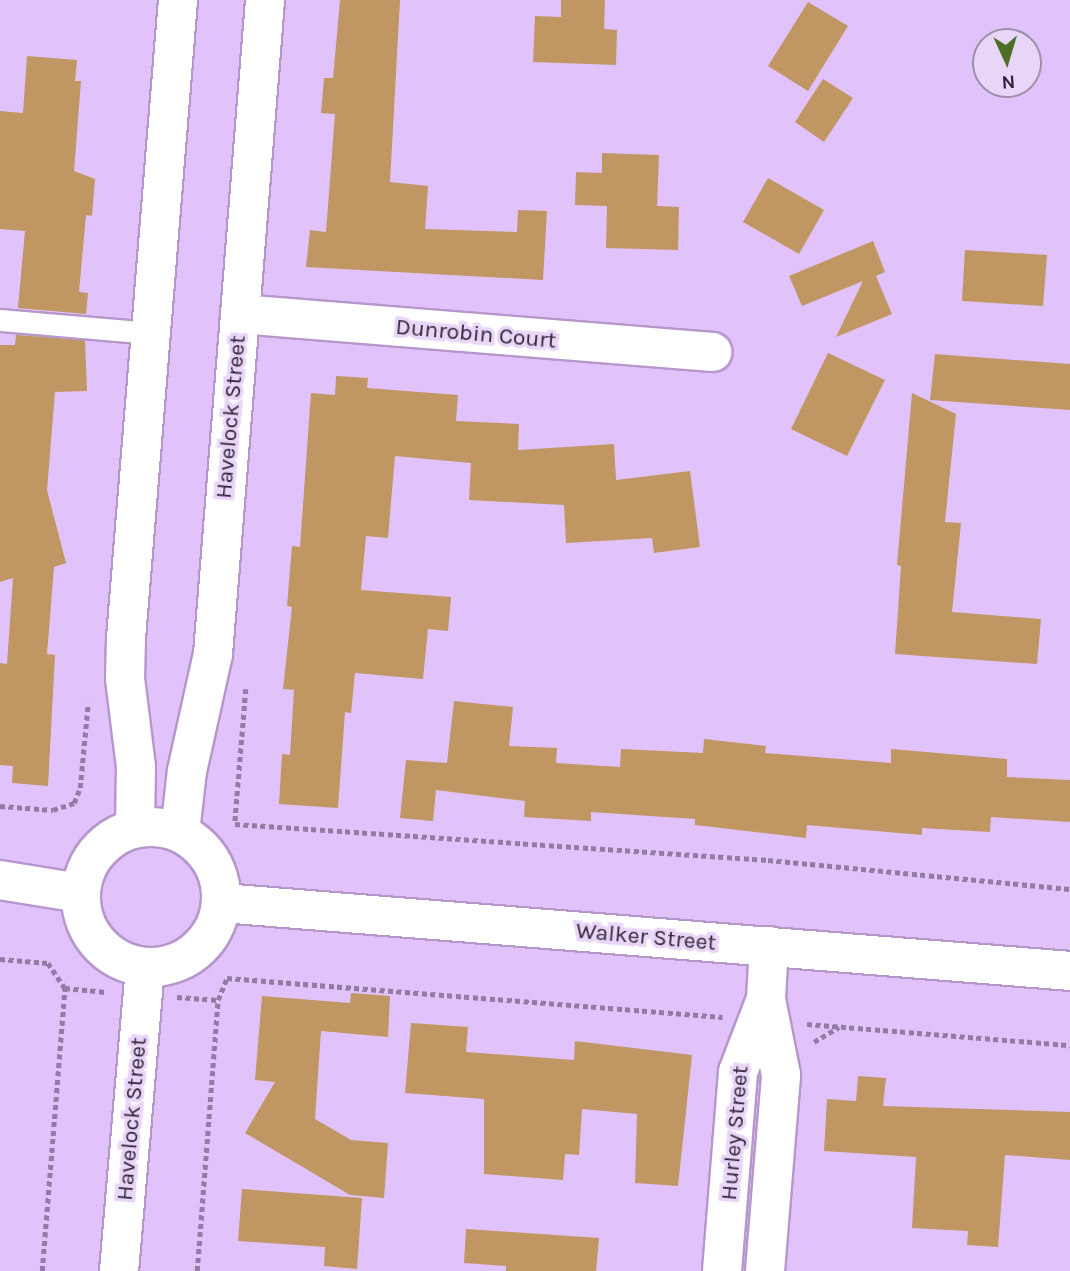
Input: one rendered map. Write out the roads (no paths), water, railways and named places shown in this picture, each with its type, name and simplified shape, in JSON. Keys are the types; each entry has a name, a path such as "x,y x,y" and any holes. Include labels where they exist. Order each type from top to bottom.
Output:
{"street":[{"path":"135,828 136,767 125,679 178,0"},
{"name":"Havelock Street","path":"180,832 187,771 213,654 265,0"},
{"name":"Dunrobin Court","path":"240,314 712,352"},
{"path":"158,826 180,832 199,844 212,861 222,903 216,924 196,950 167,965 145,967 105,951 87,925 80,894 85,871 97,851 114,836 135,828 158,826"},
{"path":"0,880 80,894"},
{"name":"Walker Street","path":"222,903 1070,971"},
{"name":"Hurley Street","path":"765,1271 781,1086 764,1013 769,946"},
{"name":"Havelock Street","path":"119,1271 145,967"},
{"name":"Hurley Street","path":"722,1271 738,1072 764,1013"}],"lane":[{"path":"0,320 152,333"}]}
